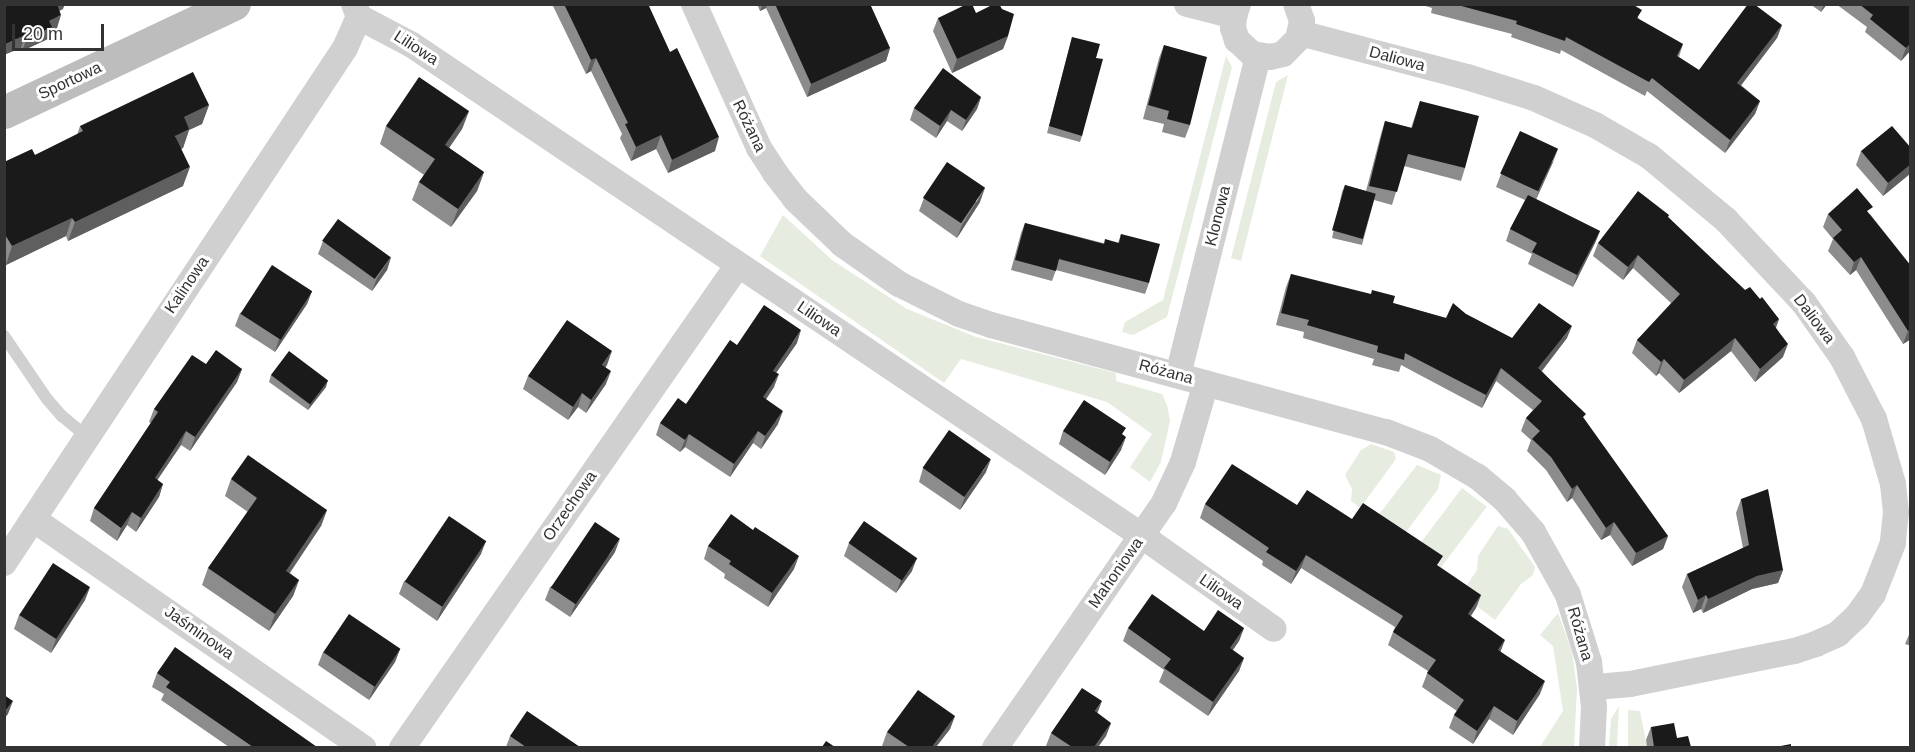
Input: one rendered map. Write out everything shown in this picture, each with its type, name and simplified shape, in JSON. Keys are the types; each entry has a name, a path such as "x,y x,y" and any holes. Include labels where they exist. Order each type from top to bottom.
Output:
{"street":[{"name":"Sportowa","path":"4,112 234,4"},
{"name":"Różana","path":"694,4 759,148 795,199 842,244 899,284 959,314 1386,432 1430,449 1478,477 1505,500 1533,532 1556,570 1577,617 1593,687 1592,747"},
{"path":"1187,4 1236,10 1233,28 1237,40 1246,50 1258,57 1282,54 1294,45 1300,33 1302,21 1296,4"},
{"name":"Liliowa","path":"356,11 412,45 1142,536 1274,629"},
{"name":"Kalinowa","path":"4,563 345,48 356,11"},
{"name":"Daliowa","path":"1300,33 1467,77 1534,98 1595,125 1649,156 1726,220 1804,303 1842,357 1874,419 1893,484 1896,512 1893,543 1873,594 1857,616 1838,634 1794,651 1637,683 1593,687"},
{"name":"Klonowa","path":"1178,375 1258,57"},
{"name":"Orzechowa","path":"402,747 738,265"},
{"name":"Mahoniowa","path":"995,747 1142,536 1176,478 1206,383"},
{"name":"Jaśminowa","path":"33,519 364,747"}],"lane":[{"path":"4,336 47,399 62,416 87,436"}],"shaded area":[{"path":"1226,56 1232,67 1167,317 1133,335 1122,332 1125,322 1163,300"},
{"path":"1288,75 1241,261 1231,258 1276,82"},
{"path":"783,215 832,260 907,309 976,337 1116,373 1116,381 1162,394 1170,421 1161,462 1150,482 1130,467 1152,434 1107,402 961,359 944,383 760,256"},
{"path":"1371,444 1394,452 1396,459 1360,508 1351,501 1352,489 1345,475 1361,450"},
{"path":"1417,465 1441,475 1438,489 1400,540 1374,521"},
{"path":"1462,488 1487,507 1441,567 1416,549"},
{"path":"1498,526 1508,529 1535,567 1533,575 1521,584 1495,620 1461,594 1477,570 1478,556"},
{"path":"1558,613 1572,652 1577,688 1574,747 1540,747 1563,711 1553,646 1540,635"},
{"path":"1619,706 1617,747 1609,747 1611,719"},
{"path":"1628,710 1640,711 1647,747 1628,748"}],"building":[{"path":"4,4 57,4 61,15 49,21 52,27 27,38 25,35 4,45"},
{"path":"564,4 648,4 670,52 677,48 719,137 672,160 661,135 636,147 625,124 628,123 596,58 591,60"},
{"path":"775,4 870,4 890,48 811,84"},
{"path":"967,4 972,4 976,13 994,4 999,4 1002,9 1014,14 1008,36 957,59 938,18"},
{"path":"1454,4 1632,4 1642,10 1637,18 1683,44 1677,56 1699,70 1748,4 1754,4 1782,25 1737,83 1760,101 1730,140 1652,78 1649,82 1566,37 1565,41 1516,24 1517,21"},
{"path":"1859,4 1911,4 1911,43 1906,48 1870,19 1873,15"},
{"path":"1072,37 1100,44 1096,58 1103,59 1082,136 1049,126"},
{"path":"1164,45 1207,57 1190,125 1167,119 1169,111 1148,105"},
{"path":"943,68 981,97 966,120 951,110 940,126 914,108"},
{"path":"193,72 209,105 184,117 189,129 175,136 190,167 75,222 72,218 12,246 4,233 4,162 32,149 35,155 83,131 80,126"},
{"path":"419,77 469,111 445,145 484,172 458,209 419,182 435,159 386,126"},
{"path":"1420,101 1479,116 1465,168 1408,154 1397,192 1369,186 1385,121 1412,128"},
{"path":"1892,126 1911,148 1911,164 1888,183 1861,151"},
{"path":"1520,131 1558,149 1538,191 1500,174"},
{"path":"947,162 985,188 961,223 923,198"},
{"path":"1345,185 1376,194 1363,239 1332,230"},
{"path":"1857,188 1873,207 1867,211 1911,266 1911,329 1908,331 1861,257 1854,262 1833,238 1842,230 1828,214"},
{"path":"1638,191 1669,215 1668,217 1745,290 1750,287 1760,299 1762,297 1779,319 1773,324 1788,344 1760,369 1735,338 1684,380 1664,359 1661,362 1637,340 1680,294 1638,255 1628,267 1598,243"},
{"path":"1528,195 1600,231 1577,275 1532,252 1537,243 1510,229"},
{"path":"338,219 391,257 375,279 322,241"},
{"path":"1025,223 1104,244 1105,239 1119,243 1121,234 1160,244 1149,283 1059,259 1056,271 1015,260"},
{"path":"272,265 312,291 281,340 240,314"},
{"path":"1291,274 1371,294 1372,290 1395,296 1393,303 1446,318 1453,303 1466,314 1512,338 1539,303 1572,326 1538,368 1586,414 1583,417 1668,536 1636,553 1614,522 1606,528 1577,485 1572,489 1551,457 1532,439 1540,431 1526,418 1542,401 1501,368 1486,395 1405,353 1404,360 1377,352 1378,346 1307,325 1309,320 1281,313"},
{"path":"764,305 801,330 773,371 779,374 763,397 783,411 765,436 758,431 734,464 689,434 685,440 660,423 678,398 686,404 730,340 737,345"},
{"path":"567,320 612,351 602,365 611,371 591,400 582,393 573,407 528,376"},
{"path":"216,350 242,369 195,437 186,431 155,478 163,484 141,518 132,512 121,528 94,508 158,412 154,409 192,355 206,364"},
{"path":"289,351 328,380 310,404 271,375"},
{"path":"1084,400 1126,428 1122,434 1126,437 1110,462 1063,431"},
{"path":"949,430 991,459 964,497 923,468"},
{"path":"248,455 327,510 286,571 299,580 275,614 208,568 257,498 231,479"},
{"path":"1232,464 1297,505 1307,490 1352,519 1363,503 1443,556 1437,565 1481,595 1468,614 1505,640 1498,650 1545,681 1517,721 1494,706 1477,731 1454,715 1464,700 1427,673 1436,660 1393,632 1403,616 1306,555 1296,571 1266,552 1269,548 1205,504"},
{"path":"1768,489 1783,570 1757,576 1708,599 1706,595 1698,600 1687,574 1749,545 1741,499"},
{"path":"731,514 753,530 755,527 799,556 772,593 729,564 731,561 708,546"},
{"path":"449,516 486,541 442,607 405,581"},
{"path":"864,521 917,558 902,580 849,543"},
{"path":"595,522 620,539 576,604 551,587"},
{"path":"53,563 90,587 56,639 19,615"},
{"path":"1152,594 1204,631 1218,610 1244,628 1230,648 1244,658 1213,702 1164,668 1171,659 1128,628"},
{"path":"349,614 400,649 375,687 323,652"},
{"path":"175,647 317,747 253,747 166,687 170,682 157,673"},
{"path":"1082,688 1102,701 1095,711 1111,723 1094,747 1072,747 1051,733"},
{"path":"918,690 955,716 932,747 909,747 887,732"},
{"path":"4,695 13,701 4,713"},
{"path":"527,711 580,747 526,747 510,736"},
{"path":"1674,723 1677,738 1688,736 1691,747 1654,747 1651,727"},
{"path":"826,741 835,747 822,747"},
{"path":"1791,744 1791,747 1775,747"}]}
